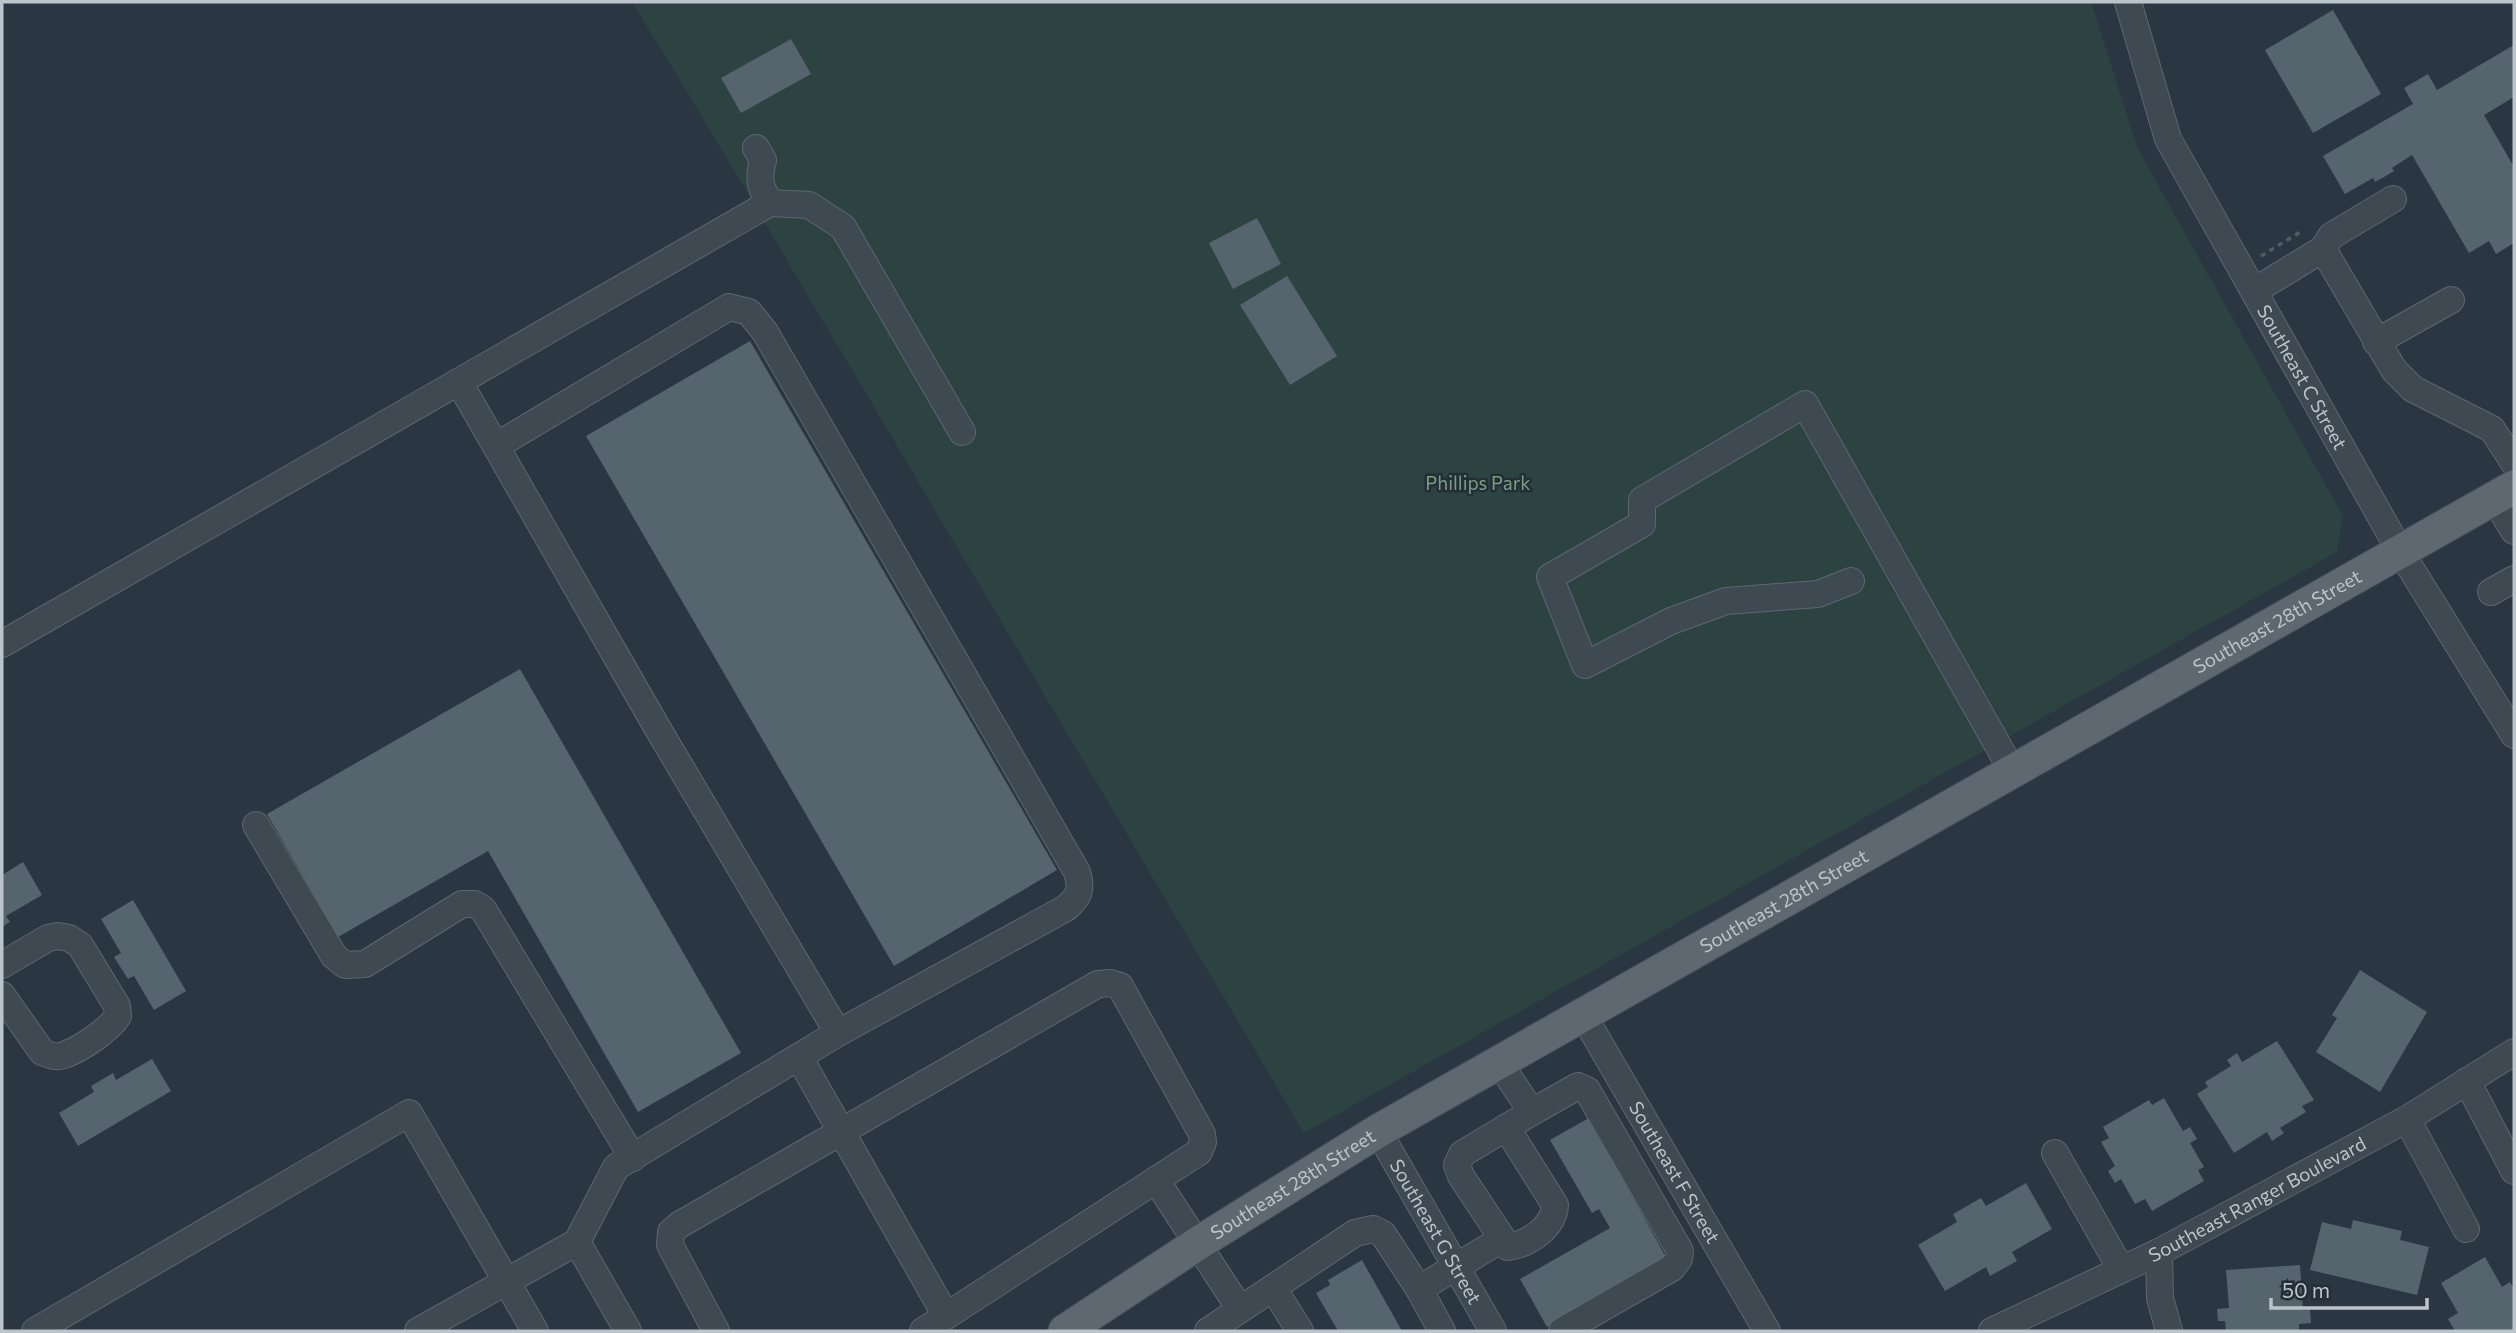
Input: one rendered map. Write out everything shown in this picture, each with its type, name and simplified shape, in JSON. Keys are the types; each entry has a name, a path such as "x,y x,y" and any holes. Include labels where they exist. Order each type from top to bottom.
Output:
{"main road":[{"name":"Southeast 28th Street","path":"1065,1331 1197,1244 1378,1131 2504,492"}],"street":[{"name":"Southeast C Street","path":"2128,2 2168,139 2400,551 2514,735"},
{"path":"755,148 763,160 759,175 762,190 770,203"},
{"path":"2254,291 2323,249 2331,236 2393,199"},
{"path":"2,644 770,203 809,205 843,227 962,432"},
{"path":"2323,249 2394,370 2413,389 2492,429 2514,463"},
{"path":"2376,342 2451,300"},
{"path":"418,1331 576,1242 617,1167 838,1033 1066,908 1077,898 1081,886 1070,860 765,332 749,312 729,307 496,446"},
{"path":"458,382 658,729 838,1033"},
{"path":"1851,581 1818,594 1726,601 1671,621 1585,665 1550,577 1642,524 1642,500 1805,404 2013,772"},
{"path":"2504,492 2514,531"},
{"path":"2491,592 2514,579"},
{"path":"256,825 334,956 345,965 365,964 463,904 475,904 483,909 633,1158"},
{"path":"2,965 48,938 58,936 69,939 80,945 117,1006 118,1016 110,1028 62,1056 50,1056 42,1052 6,1009"},
{"path":"716,1331 670,1245 671,1232 679,1225 1098,984 1120,986 1202,1134 1203,1142 1199,1152 923,1331"},
{"name":"Southeast F Street","path":"1583,1015 1767,1331"},
{"name":"Southeast Ranger Boulevard","path":"1992,1331 2160,1252 2407,1119 2514,1052"},
{"path":"799,1057 946,1316"},
{"path":"1499,1063 1532,1112"},
{"path":"2467,1081 2514,1171"},
{"path":"1506,1128 1555,1205 1554,1216 1549,1225 1518,1246 1508,1247 1457,1165 1462,1154 1532,1112 1578,1086 1587,1090 1680,1251 1679,1259 1672,1268 1562,1331"},
{"path":"35,1331 409,1113 535,1331"},
{"path":"2407,1119 2466,1229"},
{"name":"Southeast G Street","path":"1378,1131 1493,1331"},
{"path":"2055,1153 2122,1269"},
{"path":"1156,1180 1197,1244 1223,1324 1355,1233 1373,1229 1383,1234 1419,1289 1442,1331"},
{"path":"1419,1289 1502,1240"},
{"path":"576,1242 628,1331"},
{"path":"2160,1252 2160,1298 2169,1331"},
{"path":"1273,1288 1300,1331"}],"path":[{"path":"2259,257 2302,231"}],"green space":[{"name":"Phillips Park","path":"632,2 2091,2 2137,147 2343,516 2337,552 1304,1133"}],"building":[{"path":"2333,10 2381,94 2313,133 2265,50"},
{"path":"791,39 811,74 741,113 721,78"},
{"path":"2514,45 2514,97 2484,115 2514,167 2514,243 2496,254 2489,241 2469,253 2412,155 2392,168 2394,171 2384,177 2375,182 2373,178 2345,194 2323,156 2413,104 2404,88 2428,74 2437,90"},
{"path":"1257,218 1281,264 1233,289 1209,243"},
{"path":"1287,276 1337,356 1290,385 1240,305"},
{"path":"750,341 1057,870 894,966 586,436"},
{"path":"520,669 741,1053 638,1112 488,851 338,937 267,814"},
{"path":"23,862 42,895 6,916 10,922 2,927 2,875"},
{"path":"133,900 186,991 154,1010 134,976 128,979 114,957 121,953 101,919"},
{"path":"2360,970 2427,1012 2380,1092 2316,1052 2337,1018 2332,1015"},
{"path":"2277,1041 2314,1100 2302,1106 2306,1112 2280,1128 2284,1133 2272,1141 2267,1132 2234,1153 2197,1094 2208,1087 2205,1082 2231,1066 2227,1060 2237,1053 2242,1062"},
{"path":"152,1059 171,1091 78,1146 59,1113 94,1092 91,1086 113,1073 116,1080"},
{"path":"2164,1098 2183,1131 2190,1127 2197,1139 2190,1143 2204,1167 2198,1170 2204,1181 2152,1211 2145,1199 2135,1204 2121,1179 2115,1183 2108,1171 2115,1166 2101,1142 2109,1138 2103,1127 2149,1100 2152,1105"},
{"path":"1589,1118 1667,1259 1547,1327 1520,1279 1610,1228 1599,1209 1592,1213 1550,1140"},
{"path":"2026,1183 2052,1229 2012,1252 2017,1261 1990,1276 1986,1267 1945,1291 1918,1245 1957,1222 1953,1214 1981,1198 1986,1206"},
{"path":"2353,1220 2402,1231 2400,1240 2429,1247 2417,1295 2310,1270 2322,1222 2351,1229"},
{"path":"2485,1257 2502,1287 2510,1282 2514,1289 2514,1331 2455,1331 2448,1319 2458,1313 2441,1283"},
{"path":"1362,1260 1402,1331 1338,1331 1316,1293 1330,1285 1328,1280"},
{"path":"2300,1265 2303,1310 2310,1309 2311,1323 2299,1324 2299,1331 2226,1331 2225,1321 2218,1321 2217,1309 2229,1308 2226,1270"}]}
